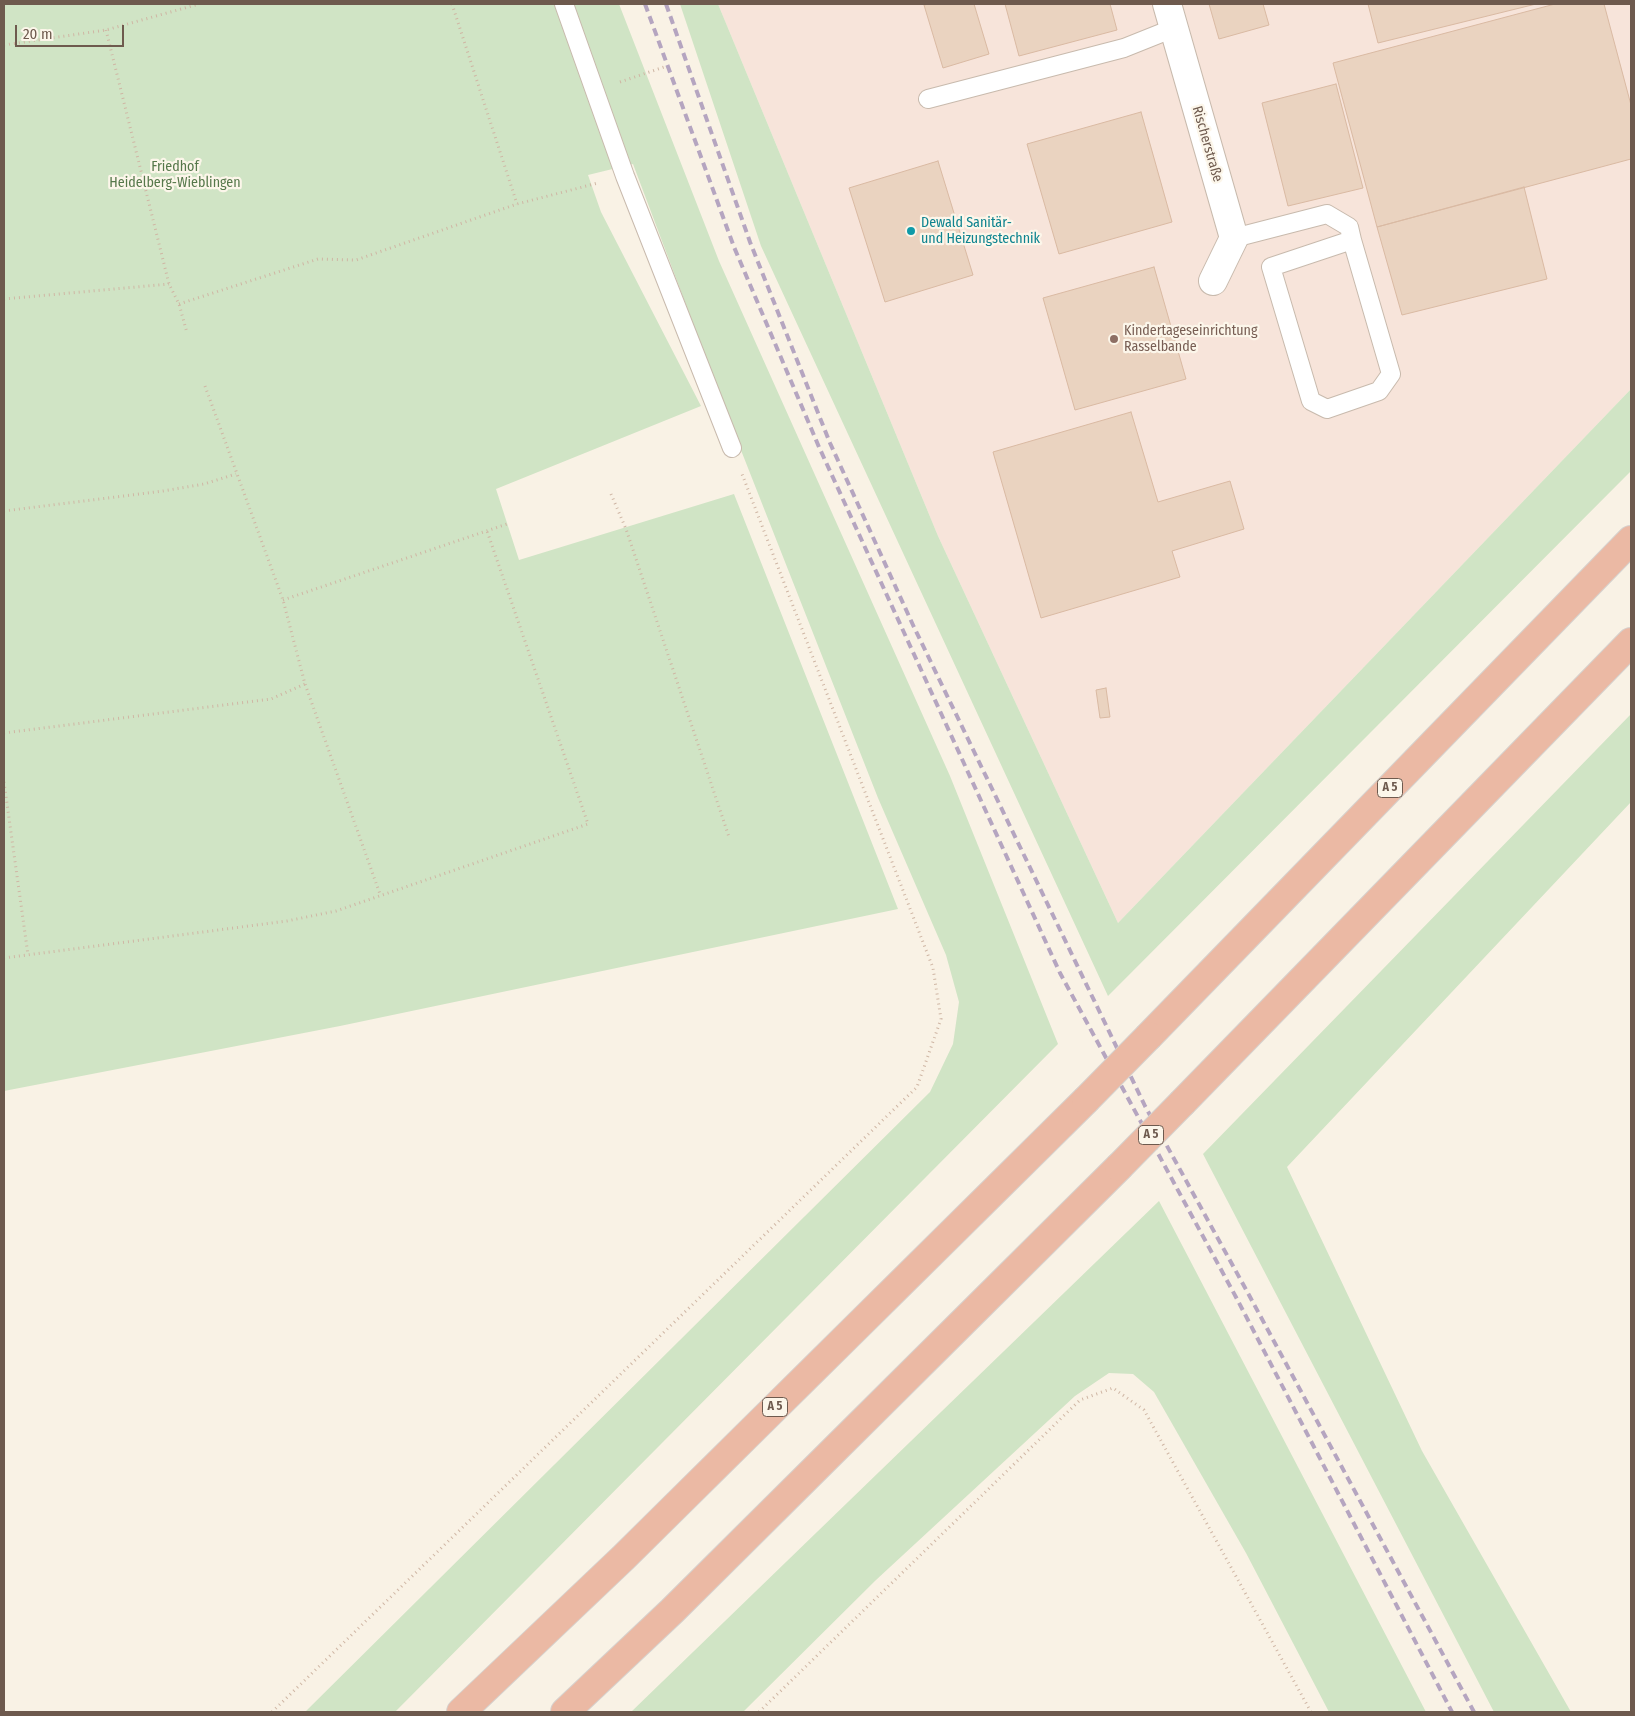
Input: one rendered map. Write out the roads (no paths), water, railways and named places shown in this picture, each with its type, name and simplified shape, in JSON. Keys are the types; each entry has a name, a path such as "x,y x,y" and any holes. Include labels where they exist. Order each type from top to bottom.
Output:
{"highway":[{"name":"A 5","path":"461,1712 624,1557 1086,1100 1631,540"},
{"name":"A 5","path":"565,1712 679,1604 1120,1167 1631,642"}],"street":[{"name":"Rischerstraße","path":"1170,16 1234,238"},
{"path":"1213,281 1234,238"}],"lane":[{"path":"564,4 625,176 732,448"},
{"path":"928,99 1124,48 1170,16"},
{"path":"1234,238 1327,214 1348,227 1352,240 1391,374 1379,391 1327,409 1311,400 1271,267 1352,240"}],"railway":[{"path":"645,4 734,247 819,447 1060,973 1237,1299 1452,1712"},
{"path":"666,4 750,242 830,443 913,625 1145,1106 1474,1712"}],"place":[{"name":"Dewald Sanitär- und Heizungstechnik","path":"911,231"},
{"name":"Kindertageseinrichtung Rasselbande","path":"1114,339"}],"park label":[{"name":"Friedhof Heidelberg-Wieblingen","path":"175,176"}]}
